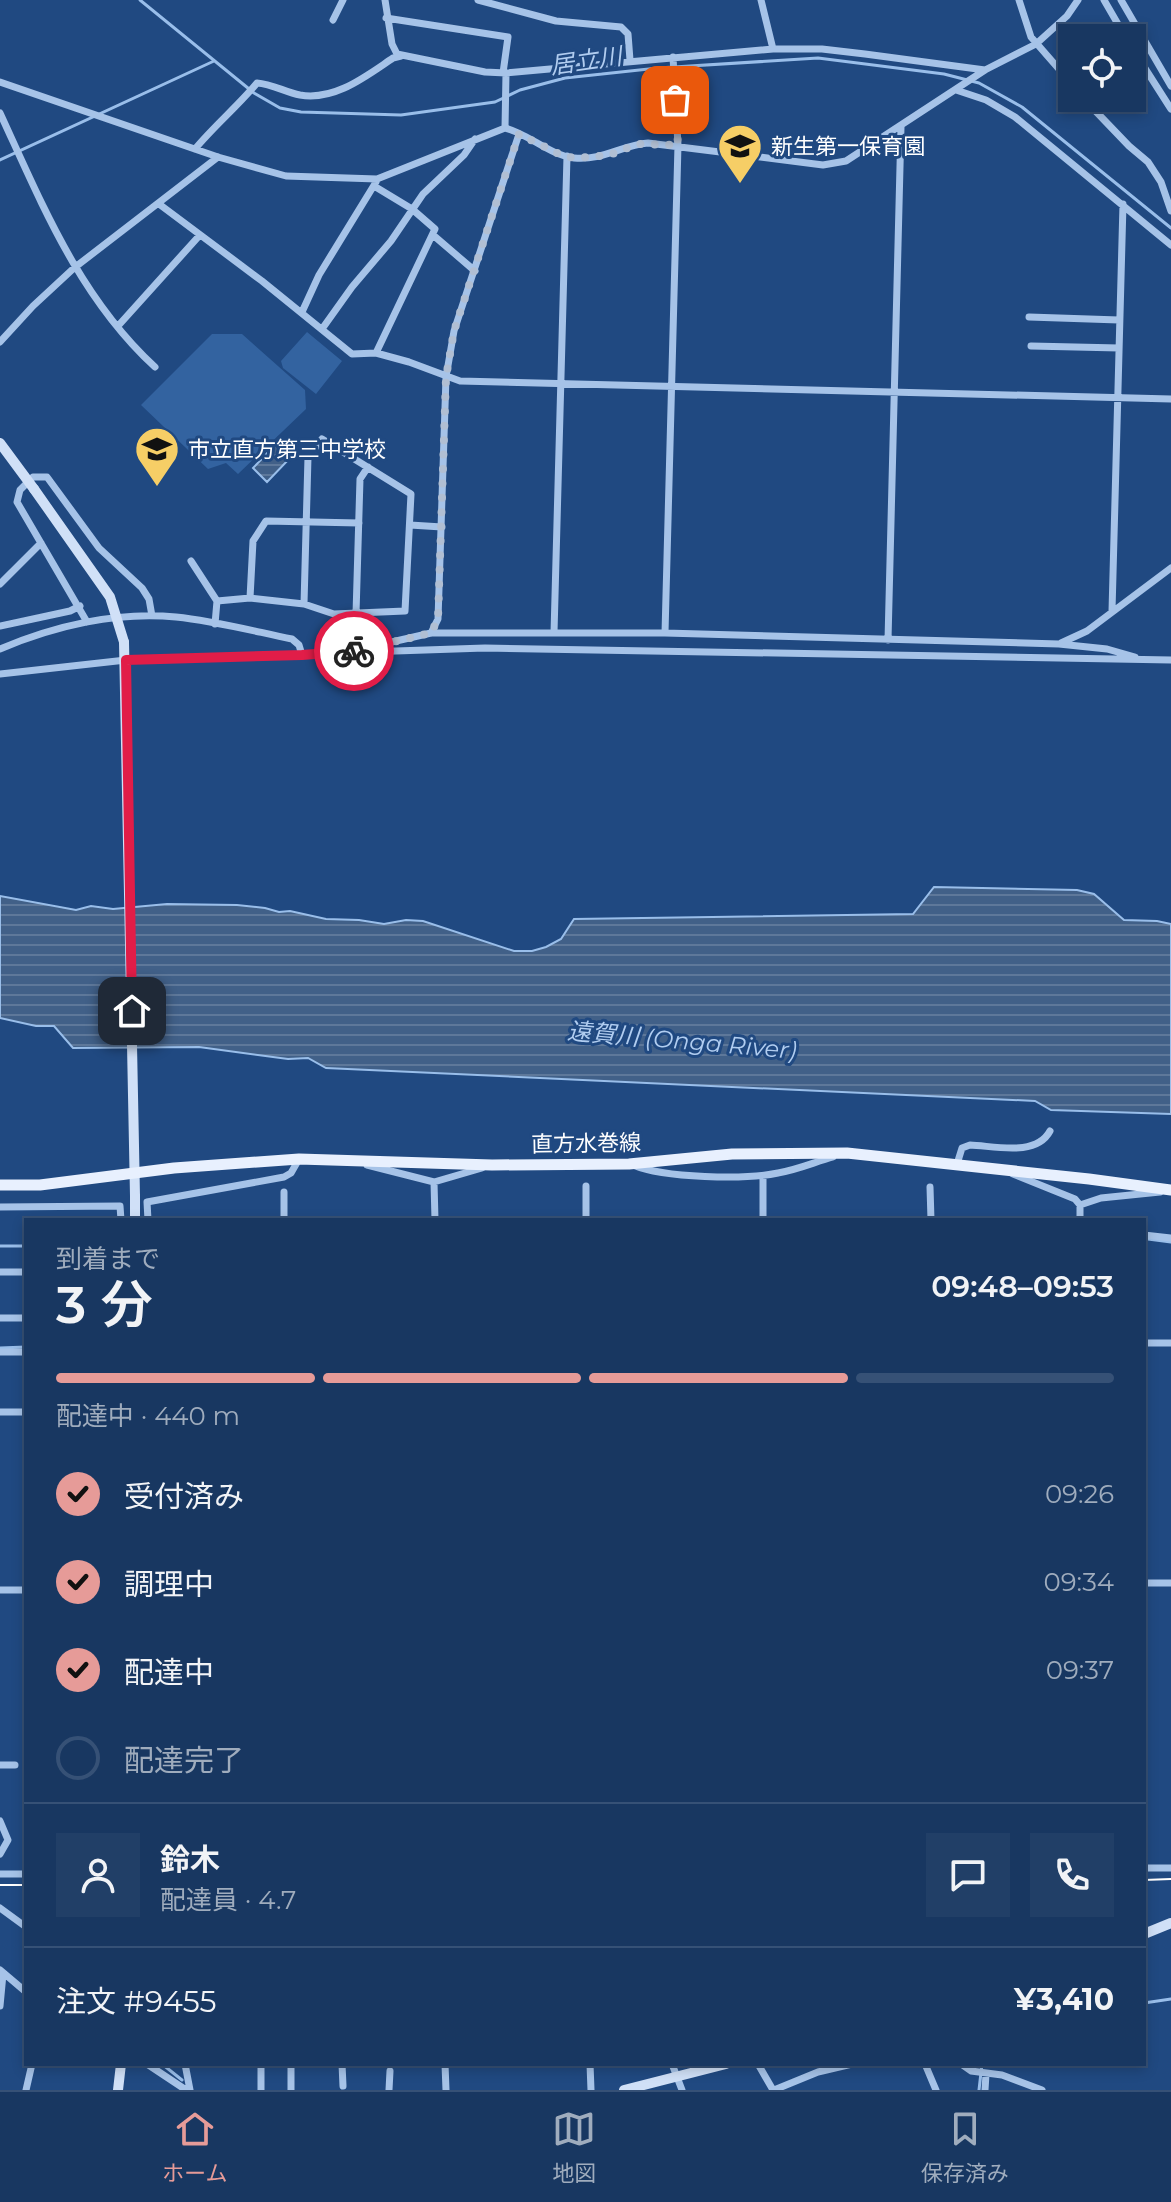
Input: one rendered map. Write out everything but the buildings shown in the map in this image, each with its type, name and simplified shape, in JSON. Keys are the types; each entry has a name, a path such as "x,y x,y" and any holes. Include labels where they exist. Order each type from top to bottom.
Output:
{"main road":[{"name":"直方水巻線","path":"0,1185 40,1185 134,1168 299,1159 492,1165 629,1164 732,1154 847,1153 1171,1190"}],"street":[{"path":"333,20 343,0"},
{"path":"385,0 394,51 401,56"},
{"path":"478,0 556,21 621,27 628,34 630,60"},
{"path":"761,0 773,49"},
{"path":"1019,0 1031,37 1058,68"},
{"path":"0,82 218,157 286,176 376,182 505,128 576,158 610,155 637,144 678,145 823,165 846,161 985,70 1036,44 1067,16 1078,0"},
{"path":"1104,0 1118,24"},
{"path":"1121,0 1171,86"},
{"path":"386,18 508,37 505,128"},
{"path":"195,149 218,121 260,82 302,95 321,95 345,88 401,56 505,73 773,49 822,49 985,70"},
{"path":"665,633 678,145 673,60"},
{"path":"1146,70 1171,109"},
{"path":"958,88 1015,117 1171,245"},
{"path":"1096,112 1148,162 1161,182 1171,211"},
{"path":"0,113 74,268 118,326 155,367"},
{"path":"888,640 901,127"},
{"path":"431,633 438,619 446,377 454,331 519,134"},
{"path":"322,329 391,241 423,194 464,155 475,139"},
{"path":"554,633 567,156"},
{"path":"0,342 74,268 218,157"},
{"path":"376,182 433,225 433,235 376,353"},
{"path":"302,312 319,275 376,182"},
{"path":"159,204 302,312 352,354 376,353 460,381 1171,399"},
{"path":"1112,611 1123,204"},
{"path":"433,235 475,271"},
{"path":"118,326 199,236"},
{"path":"1029,317 1119,320"},
{"path":"1031,346 1119,348"},
{"path":"217,601 250,598 304,604 334,614 405,611 411,494 322,439 308,457 304,604"},
{"path":"0,443 110,597 124,642 135,1218"},
{"path":"356,614 360,479 368,467"},
{"path":"87,622 17,502 20,490 31,485 35,477 47,477 99,548 142,588 149,599 152,616"},
{"path":"250,598 253,541 266,521 359,523"},
{"path":"410,525 442,527"},
{"path":"0,582 41,543"},
{"path":"191,561 217,601 215,624"},
{"path":"1059,644 1077,637 1171,568"},
{"path":"0,626 70,611 80,606"},
{"path":"0,649 87,622 152,616 292,639 299,645 302,655"},
{"path":"353,651 431,633 665,633 1059,644 1107,649 1144,660"},
{"path":"0,674 126,660 485,648 1171,660"},
{"path":"957,1164 959,1153 970,1145 1025,1148 1045,1140 1050,1131"},
{"path":"629,1164 645,1170 763,1176 847,1153"},
{"path":"148,1218 147,1202 284,1177 291,1173 299,1159"},
{"path":"355,1162 434,1182 492,1165"},
{"path":"1005,1170 1032,1184 1075,1199 1080,1205 1080,1218"},
{"path":"763,1176 763,1218"},
{"path":"434,1182 435,1218"},
{"path":"586,1186 586,1218"},
{"path":"930,1187 931,1218"},
{"path":"1080,1205 1101,1198 1171,1190"},
{"path":"284,1192 284,1218"},
{"path":"0,1207 120,1206 121,1218"},
{"path":"1146,1235 1171,1238"},
{"path":"0,1272 24,1272"},
{"path":"0,1318 24,1318"},
{"path":"1146,1343 1171,1343"},
{"path":"0,1352 24,1352"},
{"path":"0,1412 24,1412"},
{"path":"1146,1583 1171,1583"},
{"path":"0,1590 24,1590"},
{"path":"0,1765 15,1765"},
{"path":"0,1821 8,1840 0,1854"},
{"path":"1146,1868 1171,1868"},
{"path":"0,1874 24,1874"},
{"path":"0,1908 24,1926"},
{"path":"1146,1933 1171,1923"},
{"path":"1,1972 24,1990"},
{"path":"0,2006 1,1972"},
{"path":"26,2090 32,2066"},
{"path":"118,2090 121,2066"},
{"path":"150,2066 188,2090"},
{"path":"185,2066 188,2090"},
{"path":"261,2066 261,2090"},
{"path":"291,2066 291,2090"},
{"path":"342,2066 343,2086"},
{"path":"445,2066 446,2090"},
{"path":"590,2066 591,2090"},
{"path":"672,2066 682,2090"},
{"path":"624,2090 718,2066"},
{"path":"759,2066 774,2090 818,2072 844,2066"},
{"path":"926,2066 936,2090"},
{"path":"965,2066 1042,2090"},
{"path":"389,2090 390,2071"},
{"path":"983,2074 985,2090"}],"shaded area":[{"path":"307,332 342,361 316,394 283,368 281,361"},
{"path":"212,334 242,334 305,390 306,409 238,474 226,463 208,469 141,405"}],"water":[{"path":"276,444 290,458 267,482 253,468"},
{"name":"遠賀川 (Onga River)","path":"934,887 1077,890 1094,894 1124,920 1171,924 1171,1114 1051,1110 1035,1101 326,1068 308,1058 288,1059 199,1047 73,1048 54,1026 36,1026 0,1018 0,896 76,910 91,906 113,909 167,904 237,905 326,919 384,924 423,921 514,951 532,951 561,939 574,919 913,914"}],"waterway":[{"name":"居立川","path":"140,0 254,93 280,108 301,112 401,115 495,102 520,90 565,78 658,68 818,58 944,74 979,83 1022,107 1171,228"},
{"path":"0,160 214,61"},
{"path":"1148,1239 1171,1242"},
{"path":"0,1246 24,1246"},
{"path":"0,1348 24,1347"},
{"path":"1146,2003 1171,1999"},
{"path":"164,2066 182,2080"},
{"path":"979,2090 982,2066"}],"tram line":[{"path":"1146,1880 1171,1879"},
{"path":"0,1885 24,1885"}],"way so far":[{"path":"354,651 431,633 438,619 446,377 454,331 519,134 563,156 576,158 610,155 637,144 678,145 675,100"}],"place":[{"name":"新生第一保育園","path":"740,185"},
{"name":"市立直方第三中学校","path":"157,488"}],"route":[{"path":"132,1011 126,660 354,651"}]}
